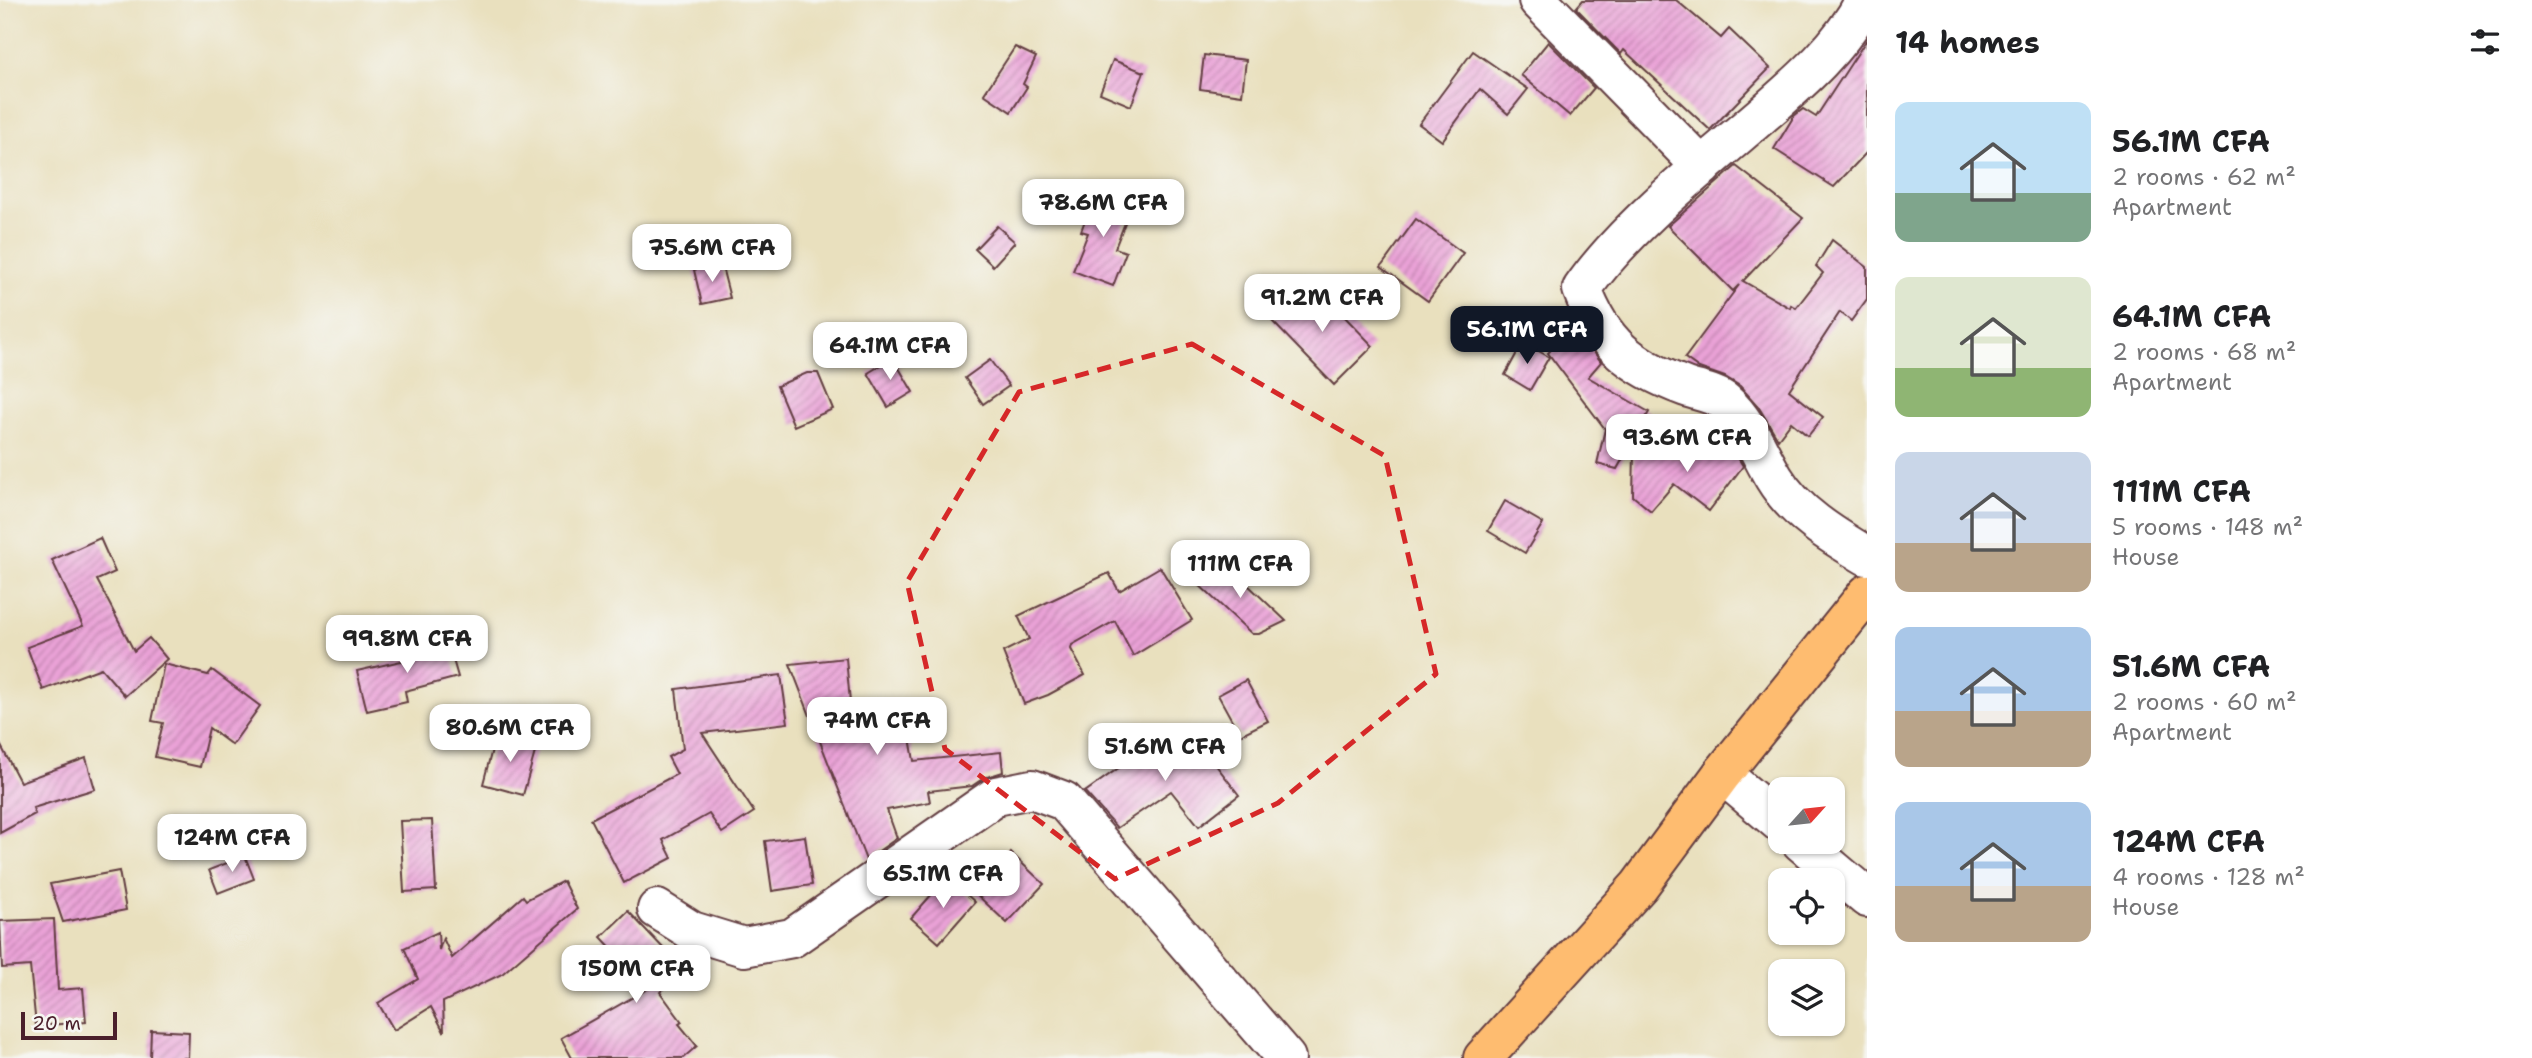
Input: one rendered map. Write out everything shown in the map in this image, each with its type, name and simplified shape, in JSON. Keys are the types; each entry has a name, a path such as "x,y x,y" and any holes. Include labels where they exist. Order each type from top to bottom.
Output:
{"main road":[{"path":"1483,1058 1639,886 1722,774 1867,594"}],"street":[{"path":"1538,0 1702,167"},
{"path":"1865,0 1812,71 1702,167 1600,263 1582,289 1592,318 1620,353 1654,375 1725,401 1756,442 1775,480 1820,528 1867,556"},
{"path":"1722,774 1768,813"},
{"path":"657,909 692,931 744,947 792,938 996,796 1032,789 1064,801 1286,1058"},
{"path":"1815,854 1867,898"}],"highlighted area":[{"path":"1192,344 1385,456 1436,674 1278,803 1115,879 945,749 907,582 1019,392"}],"building":[{"path":"1583,0 1676,0 1721,38 1729,29 1770,68 1710,130 1624,50 1621,54 1576,8"},
{"path":"1867,39 1867,152 1834,187 1774,149 1794,116 1803,109 1816,117"},
{"path":"1548,42 1594,88 1570,116 1521,75"},
{"path":"1015,47 1036,57 1023,84 1027,87 1011,112 984,94"},
{"path":"1473,51 1528,89 1508,114 1480,89 1442,141 1419,124"},
{"path":"1204,55 1246,60 1242,95 1200,89"},
{"path":"1113,60 1144,72 1131,106 1100,93"},
{"path":"1736,166 1803,218 1743,281 1790,308 1791,305 1796,308 1823,273 1816,266 1832,240 1867,267 1867,299 1851,321 1840,312 1789,390 1823,417 1808,436 1791,422 1778,439 1758,406 1740,386 1725,377 1699,368 1685,358 1739,285 1733,291 1668,226"},
{"path":"1096,191 1132,205 1115,248 1126,252 1113,286 1073,271 1088,233 1081,231"},
{"path":"1416,219 1463,253 1428,301 1381,267"},
{"path":"997,226 1015,242 993,266 975,249"},
{"path":"721,263 730,298 702,304 694,270"},
{"path":"1311,282 1373,346 1334,385 1272,321"},
{"path":"1574,324 1601,362 1588,377 1649,412 1617,469 1597,464 1605,429 1548,353"},
{"path":"1523,342 1549,357 1530,390 1505,375"},
{"path":"893,358 913,392 888,407 868,373"},
{"path":"990,360 1009,386 983,404 965,378"},
{"path":"807,373 818,373 833,409 794,426 777,386"},
{"path":"1721,430 1743,466 1709,511 1674,484 1651,511 1633,496 1634,453 1697,459"},
{"path":"1505,501 1543,523 1525,553 1488,531"},
{"path":"100,538 115,572 97,580 134,651 149,638 167,659 125,696 101,668 43,690 27,647 83,626 52,560"},
{"path":"1217,560 1286,621 1259,634 1252,634 1198,584"},
{"path":"1160,567 1192,620 1133,656 1115,621 1072,645 1071,649 1085,675 1048,695 1024,704 1003,652 1029,639 1018,616 1109,573 1119,591"},
{"path":"447,639 458,677 405,691 407,702 367,711 357,671 410,659 407,650"},
{"path":"846,658 852,724 906,714 914,761 1001,752 1003,772 984,778 972,786 928,791 930,802 887,810 897,838 866,860 790,664"},
{"path":"164,664 208,675 212,670 260,706 232,745 209,728 200,767 155,757 163,723 152,721"},
{"path":"781,675 788,723 702,733 754,812 722,833 709,814 663,840 672,858 624,883 591,819 677,774 668,757 683,749 676,689"},
{"path":"1246,680 1268,721 1240,735 1218,695"},
{"path":"496,734 537,745 523,795 483,784"},
{"path":"1192,734 1239,795 1199,826 1171,791 1117,828 1085,792 1162,737 1169,746"},
{"path":"0,744 20,782 86,758 95,789 33,808 35,814 0,833"},
{"path":"432,820 436,890 404,892 400,821"},
{"path":"805,836 812,885 772,891 765,841"},
{"path":"1011,853 1044,884 1007,923 974,892"},
{"path":"245,856 254,879 218,893 209,870"},
{"path":"119,871 126,910 63,922 50,884"},
{"path":"947,877 975,902 939,943 911,918"},
{"path":"563,881 577,909 502,974 443,1002 444,1032 431,1007 394,1030 378,1003 418,979 404,948 438,932 439,950 443,938 452,958 523,896 526,900"},
{"path":"628,911 683,969 660,992 682,1022 679,1024 697,1046 683,1058 572,1058 561,1038 649,988 601,937"},
{"path":"54,919 58,990 83,988 86,1022 36,1026 30,966 2,968 0,921"},
{"path":"151,1030 189,1032 188,1058 150,1058"}]}
